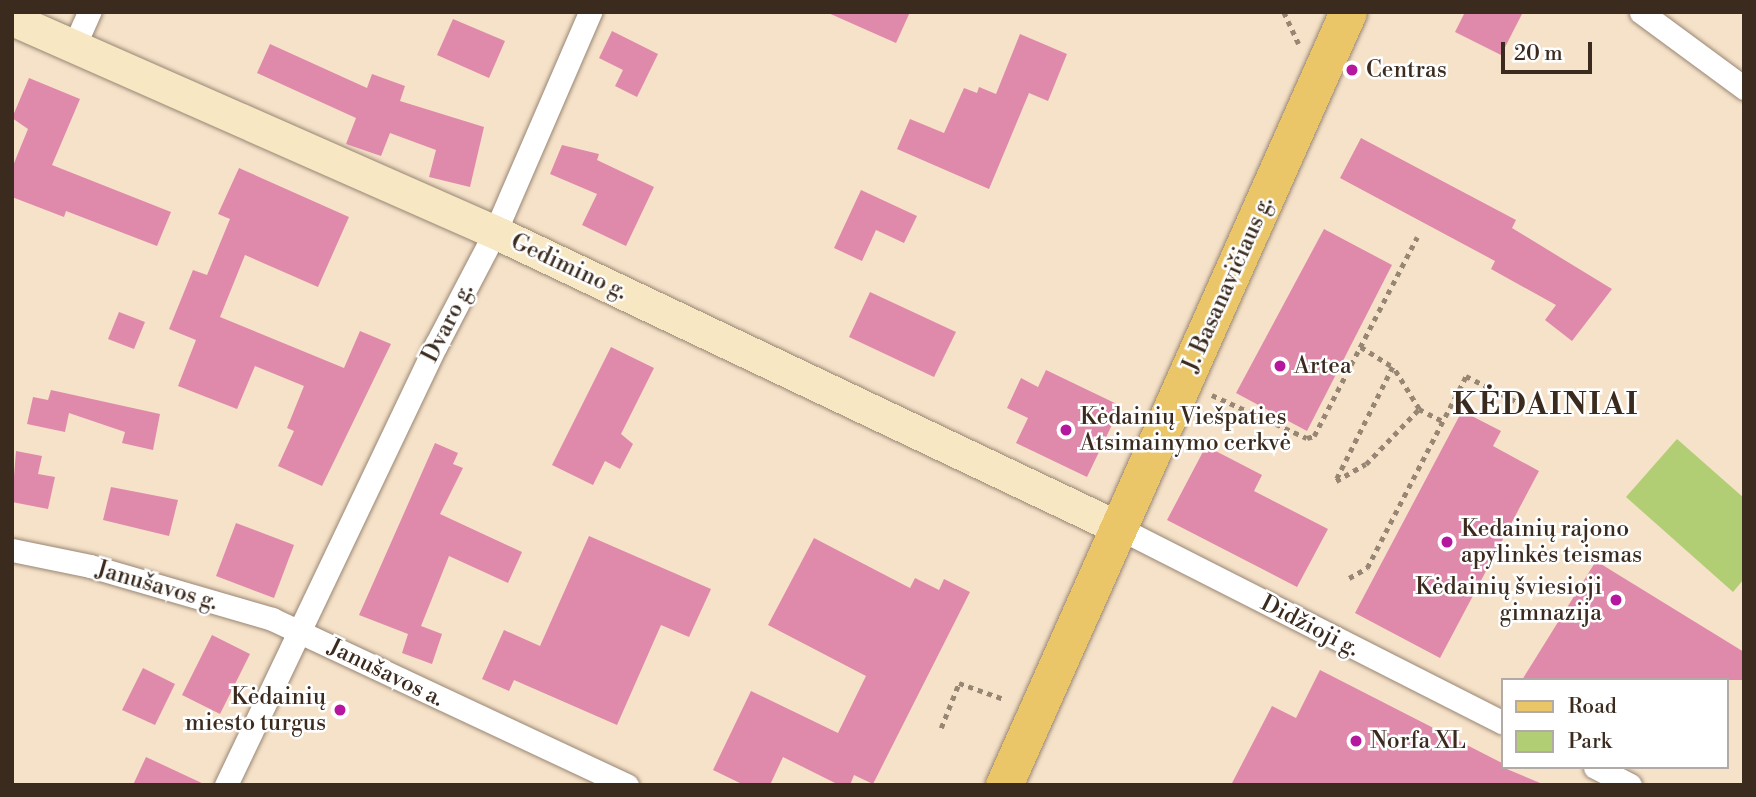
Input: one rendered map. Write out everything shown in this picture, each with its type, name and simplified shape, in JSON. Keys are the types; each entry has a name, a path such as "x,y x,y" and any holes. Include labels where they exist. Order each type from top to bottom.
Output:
{"main road":[{"name":"J. Basanavičiaus g.","path":"1004,785 1348,12"},
{"name":"Gedimino g.","path":"12,19 75,44 495,232 1119,528"}],"street":[{"path":"75,44 89,12"},
{"name":"Dvaro g.","path":"299,632 495,232 590,12"},
{"path":"1641,12 1744,88"},
{"name":"Didžioji g.","path":"1119,528 1500,721"},
{"name":"Janušavos g.","path":"12,550 103,569 299,632"},
{"name":"Janušavos a.","path":"226,785 299,632 627,785"},
{"path":"1599,769 1630,785"}],"path":[{"path":"1184,383 1307,438 1314,436 1417,237"},
{"path":"1361,347 1393,367 1419,409 1443,421"},
{"path":"1393,367 1336,481 1366,464 1419,409"},
{"path":"1349,578 1367,568 1466,376 1537,412"},
{"path":"941,728 959,682 1004,699"}],"green space":[{"path":"1677,439 1744,498 1744,579 1733,592 1626,497"}],"building":[{"path":"826,12 910,12 896,43"},
{"path":"1465,12 1523,12 1501,55 1455,32"},
{"path":"453,19 505,41 489,78 437,55"},
{"path":"612,31 658,54 637,97 615,86 623,70 599,58"},
{"path":"1020,34 1067,54 1048,101 1029,93 989,189 897,149 910,119 944,133 964,88 977,93 979,87 996,94"},
{"path":"270,44 367,88 372,74 405,86 400,101 484,127 470,187 429,177 436,150 390,133 381,156 346,144 356,118 257,73"},
{"path":"29,78 80,99 52,165 171,212 157,246 66,211 64,217 12,197 12,168 28,129 12,118"},
{"path":"1361,138 1516,220 1512,228 1612,289 1572,341 1545,320 1556,305 1491,269 1495,261 1340,178"},
{"path":"562,145 599,154 597,160 654,187 626,246 582,225 597,194 550,174"},
{"path":"239,168 349,217 318,287 245,255 220,317 344,368 360,331 391,344 322,486 278,466 294,431 287,428 304,386 255,366 237,409 178,386 196,340 169,329 193,270 207,275 230,219 218,214"},
{"path":"861,190 917,216 904,243 876,230 862,261 834,248"},
{"path":"1324,229 1392,265 1307,431 1236,393"},
{"path":"870,292 956,332 934,377 849,337"},
{"path":"119,312 145,322 134,349 108,339"},
{"path":"611,347 654,368 621,434 633,444 620,469 605,461 593,485 552,465"},
{"name":"Kėdainių Viešpaties Atsimainymo cerkvė","path":"1046,370 1121,406 1087,477 1016,443 1028,418 1007,408 1021,378 1038,387"},
{"path":"51,390 160,414 153,450 122,443 125,432 69,413 65,432 27,424 33,397 48,400"},
{"name":"Kedainių rajono apylinkės teismas","path":"1462,411 1501,431 1493,446 1539,471 1440,658 1355,613"},
{"path":"435,443 458,453 453,464 463,468 440,514 522,552 508,583 449,556 421,626 442,634 432,664 402,653 408,634 359,615"},
{"path":"1206,446 1262,475 1254,491 1328,529 1297,587 1167,520"},
{"path":"16,451 42,456 38,474 55,477 48,509 12,502"},
{"path":"111,487 178,500 169,536 103,520"},
{"path":"236,523 294,545 274,598 216,576"},
{"path":"589,536 711,589 689,637 661,625 617,725 514,680 509,691 482,679 504,630 540,646"},
{"path":"814,538 910,588 915,578 939,590 944,579 970,592 873,784 854,775 850,785 839,785 783,757 770,785 744,785 713,770 751,691 838,733 866,676 768,625"},
{"name":"Kėdainių šviesioji gimnazija","path":"1596,561 1744,652 1744,680 1523,678"},
{"path":"212,635 250,654 220,714 182,695"},
{"path":"143,668 175,684 155,725 122,710"},
{"name":"Norfa XL","path":"1320,670 1500,762 1500,769 1507,769 1545,785 1231,785 1272,706 1296,718"},
{"path":"146,757 206,785 133,785"}],"place":[{"name":"Centras","path":"1352,70"},
{"name":"Artea","path":"1280,366"},
{"name":"Kėdainių Viešpaties Atsimainymo cerkvė","path":"1066,430"},
{"name":"Kedainių rajono apylinkės teismas","path":"1447,542"},
{"name":"Kėdainių šviesioji gimnazija","path":"1616,600"},
{"name":"Kėdainių miesto turgus","path":"340,710"},
{"name":"Norfa XL","path":"1356,741"}],"district":[{"name":"KĖDAINIAI","path":"1546,405"}]}
